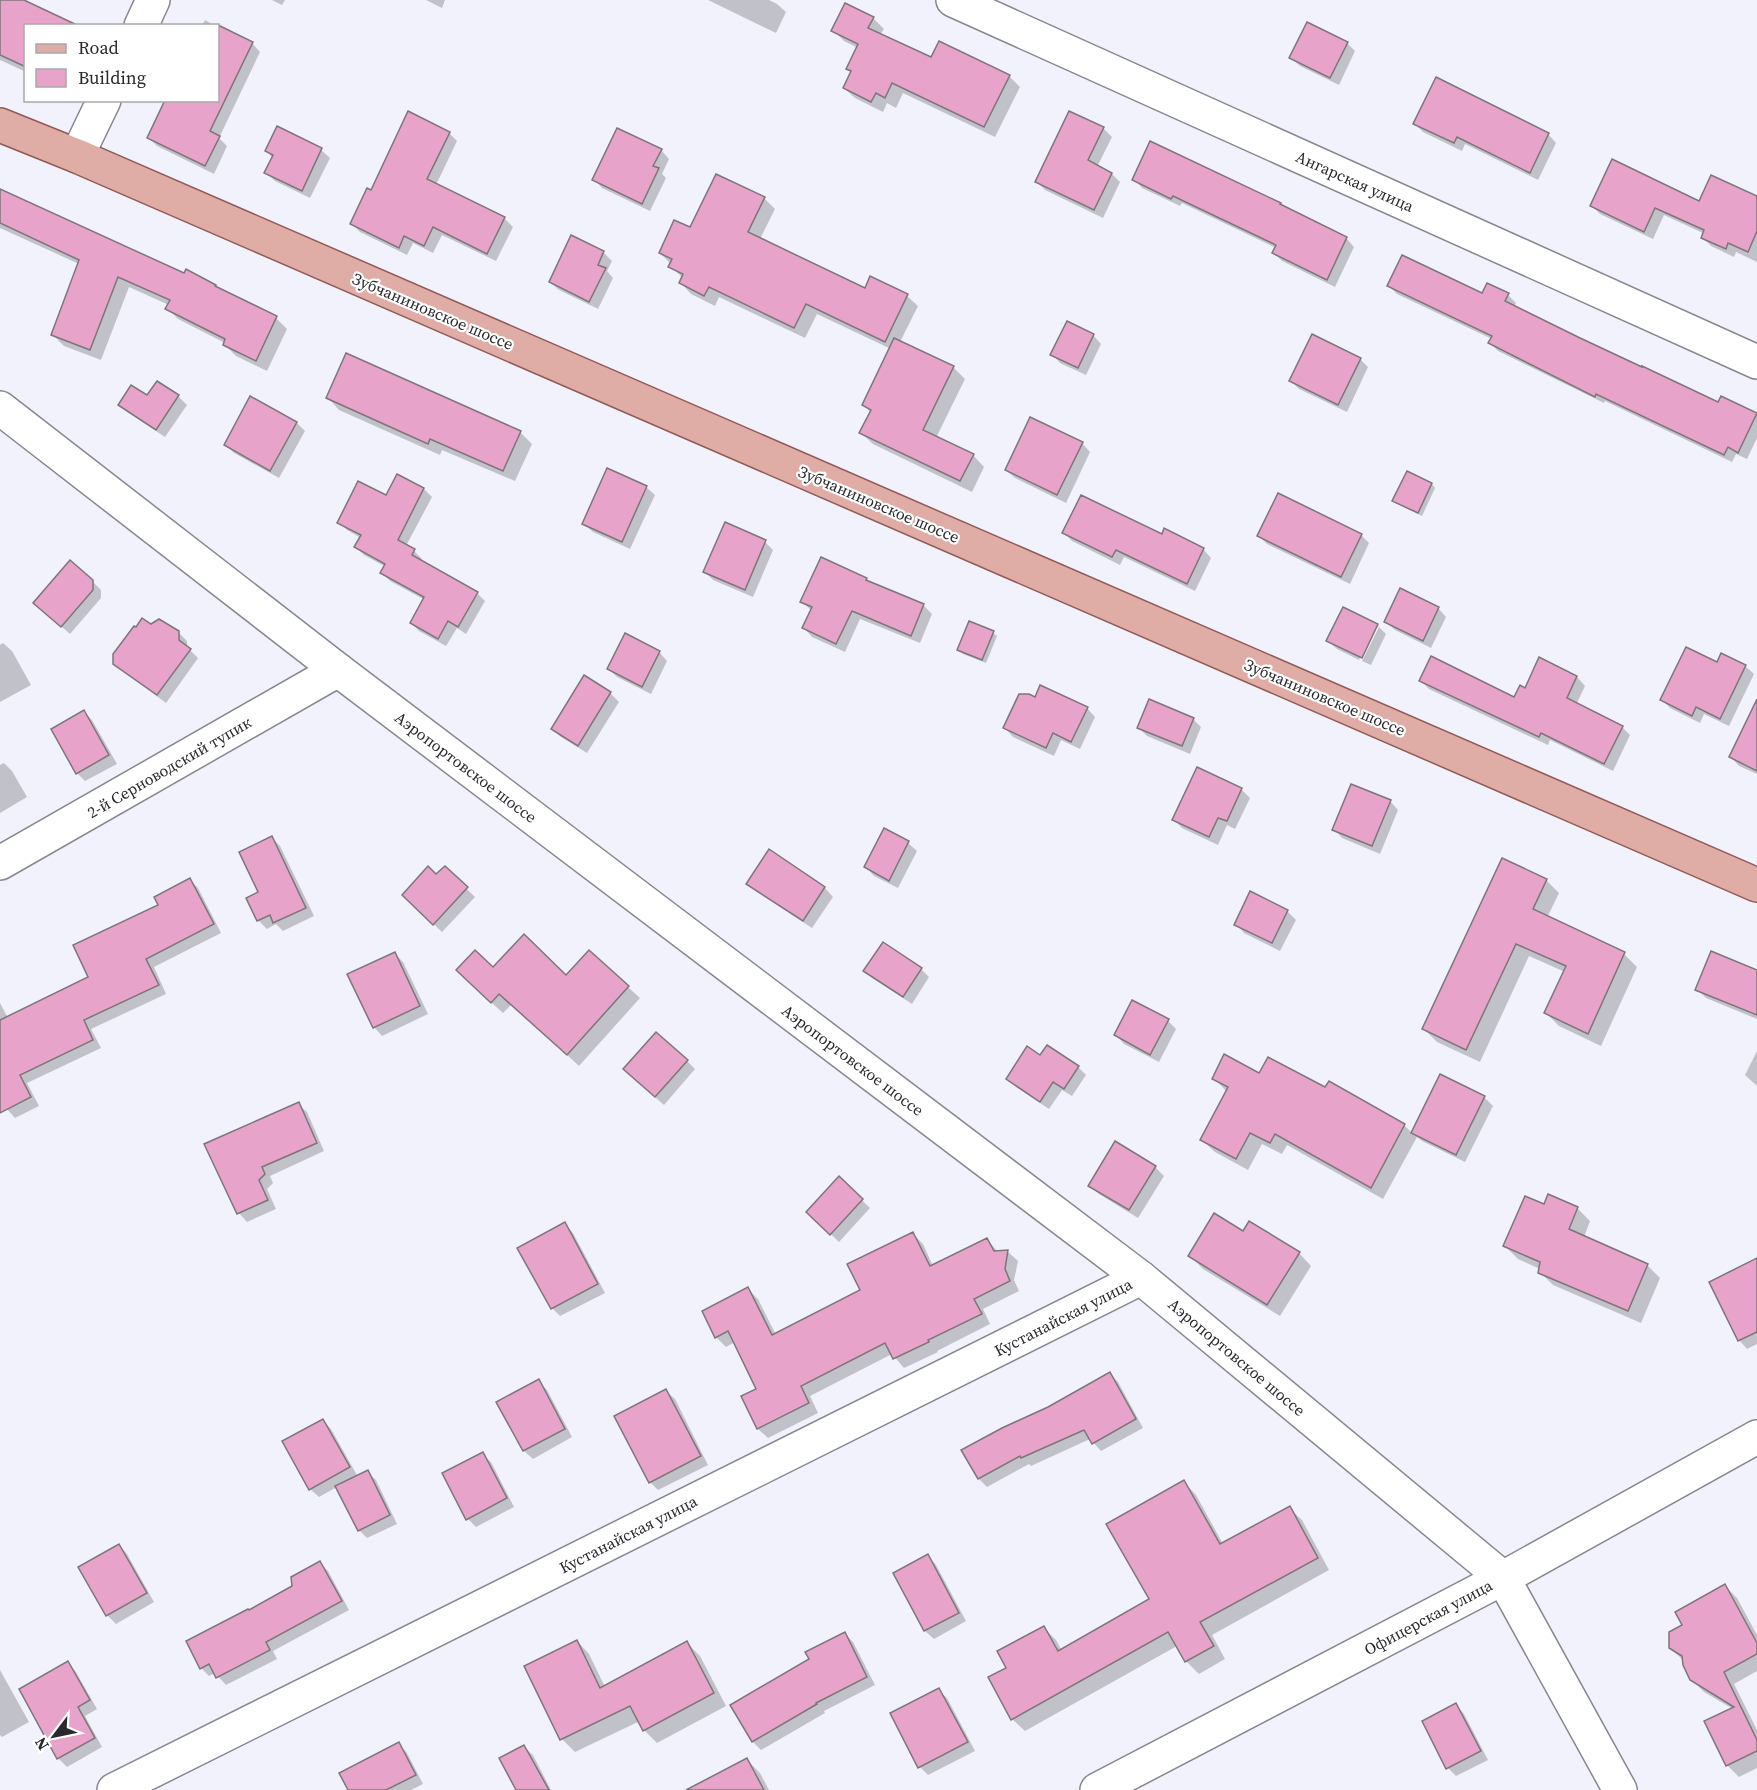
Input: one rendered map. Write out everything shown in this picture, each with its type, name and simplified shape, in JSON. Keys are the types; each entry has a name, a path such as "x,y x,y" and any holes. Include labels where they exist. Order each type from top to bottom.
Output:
{"main road":[{"name":"Зубчаниновское шоссе","path":"0,125 77,156 1757,885"}],"street":[{"path":"142,24 153,0"},
{"name":"Ангарская улица","path":"953,0 1757,362"},
{"path":"77,156 103,102"},
{"name":"Аэропортовское шоссе","path":"0,408 338,670 1141,1278 1503,1578 1620,1790"},
{"name":"2-й Серноводский тупик","path":"0,863 338,670"},
{"name":"Кустанайская улица","path":"114,1790 1141,1278"},
{"name":"Офицерская улица","path":"1097,1790 1503,1578 1757,1437"}],"building":[{"path":"0,0 24,0 75,24 24,24 24,66 0,55"},
{"path":"845,3 874,17 868,28 931,57 939,41 1010,75 984,127 892,83 885,98 876,93 871,102 843,88 851,71 846,69 858,44 831,31"},
{"path":"1307,22 1348,42 1330,78 1289,58"},
{"path":"219,25 253,42 210,131 220,136 205,166 147,138 164,102 219,102"},
{"path":"1436,77 1549,133 1530,173 1457,137 1454,143 1413,124"},
{"path":"408,111 450,132 427,179 505,217 487,254 433,227 424,246 404,236 399,248 350,224 367,188 371,190"},
{"path":"1069,111 1104,127 1088,160 1112,173 1094,210 1035,182"},
{"path":"277,126 322,148 302,191 264,173 273,155 265,151"},
{"path":"617,128 662,149 653,166 659,168 642,204 592,180"},
{"path":"1150,141 1347,237 1327,280 1272,253 1276,245 1173,196 1171,199 1132,180"},
{"path":"1612,159 1699,201 1711,175 1757,196 1757,231 1748,252 1728,243 1726,249 1701,238 1704,230 1655,208 1644,232 1590,206"},
{"path":"716,174 765,197 748,232 865,288 870,276 908,294 885,342 806,304 794,328 709,287 704,296 679,283 683,274 668,267 672,259 659,253 674,220 690,227"},
{"path":"0,189 184,273 186,269 277,316 256,361 223,345 225,339 165,309 170,300 118,277 90,350 51,335 79,260 0,223"},
{"path":"571,235 604,251 598,265 606,268 589,302 549,282"},
{"path":"1402,255 1482,293 1487,283 1509,293 1505,301 1578,337 1718,402 1721,396 1757,413 1738,453 1728,447 1724,455 1596,394 1595,397 1488,343 1492,336 1387,286"},
{"path":"1067,321 1094,334 1078,368 1050,355"},
{"path":"1312,334 1361,358 1338,405 1289,381"},
{"path":"894,338 954,366 923,430 974,454 960,481 859,433 871,410 862,405"},
{"path":"346,353 521,431 503,471 430,439 428,444 326,398"},
{"path":"157,381 179,395 156,430 118,405 131,385 147,395"},
{"path":"250,396 297,422 270,471 224,445"},
{"path":"1030,417 1083,442 1057,495 1005,470"},
{"path":"607,468 647,486 622,542 582,524"},
{"path":"1407,471 1432,483 1418,513 1392,501"},
{"path":"397,474 424,488 398,540 415,549 412,555 478,592 458,627 448,621 438,639 410,623 424,597 380,573 385,564 354,547 361,535 337,523 358,481 386,495"},
{"path":"1278,493 1362,534 1341,577 1257,536"},
{"path":"1081,495 1162,534 1164,528 1204,548 1187,584 1116,550 1112,557 1062,533"},
{"path":"725,522 766,540 745,590 703,572"},
{"path":"821,557 867,578 866,580 924,604 911,636 852,611 836,644 802,628 812,607 800,602"},
{"path":"70,560 93,580 93,590 61,627 33,603"},
{"path":"1400,588 1439,607 1423,641 1384,622"},
{"path":"1343,607 1378,624 1362,658 1326,641"},
{"path":"142,618 151,624 159,619 179,631 179,640 191,649 157,695 113,664 113,654"},
{"path":"969,621 994,631 982,660 957,650"},
{"path":"625,633 660,651 642,687 607,669"},
{"path":"1686,647 1717,662 1721,653 1746,665 1720,719 1696,707 1692,716 1660,700"},
{"path":"1431,656 1514,697 1520,685 1525,688 1539,657 1577,676 1567,698 1623,726 1604,764 1541,733 1539,737 1419,681"},
{"path":"584,675 611,692 578,746 551,729"},
{"path":"1040,685 1088,707 1071,742 1053,733 1046,748 1003,728 1019,694 1029,694 1035,697"},
{"path":"1149,699 1194,718 1182,746 1137,728"},
{"path":"1757,699 1757,771 1729,757"},
{"path":"84,710 109,755 76,774 51,729"},
{"path":"1197,767 1242,788 1227,821 1218,818 1209,837 1172,820"},
{"path":"1351,784 1391,800 1372,846 1332,830"},
{"path":"884,828 909,841 889,881 864,867"},
{"path":"272,836 306,908 273,923 270,915 257,921 246,898 258,892 239,852"},
{"path":"769,849 825,887 803,921 746,884"},
{"path":"1502,858 1547,879 1533,909 1625,952 1588,1034 1544,1013 1566,966 1516,944 1466,1050 1422,1029"},
{"path":"428,866 436,874 445,866 468,887 433,925 402,895"},
{"path":"190,878 214,924 146,959 159,985 84,1020 93,1040 20,1075 31,1097 0,1113 0,1020 88,977 73,945 158,905 154,897"},
{"path":"1250,891 1288,910 1272,943 1234,925"},
{"path":"524,934 566,975 589,950 629,986 567,1055 499,994 491,1003 456,970 475,950 493,967"},
{"path":"883,942 922,968 903,997 863,971"},
{"path":"1711,951 1757,970 1757,1015 1695,990"},
{"path":"395,952 420,1006 373,1028 347,974"},
{"path":"1132,1000 1169,1019 1150,1055 1114,1035"},
{"path":"656,1032 688,1060 655,1097 623,1069"},
{"path":"1047,1045 1079,1066 1064,1089 1053,1082 1040,1102 1006,1079 1027,1046 1040,1055"},
{"path":"1224,1054 1259,1073 1268,1057 1325,1087 1329,1081 1405,1124 1371,1188 1275,1134 1270,1143 1250,1133 1236,1159 1200,1140 1228,1087 1212,1079"},
{"path":"1440,1074 1485,1096 1456,1155 1411,1133"},
{"path":"299,1102 317,1143 262,1167 265,1174 259,1180 268,1200 237,1214 204,1144"},
{"path":"1115,1141 1156,1166 1129,1210 1088,1186"},
{"path":"839,1176 863,1199 830,1235 806,1212"},
{"path":"1548,1194 1578,1207 1569,1229 1648,1264 1628,1311 1538,1273 1540,1262 1503,1246 1525,1196 1544,1204"},
{"path":"1214,1213 1243,1231 1249,1221 1300,1252 1267,1305 1188,1256"},
{"path":"565,1222 598,1284 551,1309 517,1248"},
{"path":"913,1232 930,1266 987,1238 994,1251 1008,1250 1005,1269 1010,1281 974,1299 982,1314 928,1340 929,1342 893,1359 885,1343 801,1386 809,1403 757,1429 741,1396 756,1389 728,1331 715,1338 702,1311 748,1287 772,1335 860,1290 847,1264"},
{"path":"1757,1258 1757,1332 1738,1341 1709,1282"},
{"path":"1110,1372 1136,1419 1092,1444 1084,1430 1021,1458 1020,1456 978,1479 961,1450 1048,1407"},
{"path":"539,1379 565,1429 523,1451 496,1402"},
{"path":"666,1389 701,1456 649,1483 614,1416"},
{"path":"323,1419 350,1467 309,1490 282,1441"},
{"path":"483,1452 507,1498 466,1520 442,1473"},
{"path":"368,1470 390,1515 358,1531 335,1486"},
{"path":"1184,1480 1220,1544 1290,1506 1318,1558 1200,1622 1214,1646 1185,1662 1168,1632 1011,1720 988,1677 1006,1668 997,1651 1044,1626 1058,1651 1149,1599 1106,1524"},
{"path":"119,1544 147,1593 106,1616 78,1567"},
{"path":"928,1554 959,1613 924,1631 893,1573"},
{"path":"320,1561 342,1601 266,1642 270,1650 216,1678 209,1664 200,1669 186,1641 292,1586 291,1577"},
{"path":"1725,1584 1757,1643 1757,1654 1724,1672 1757,1740 1757,1751 1726,1766 1704,1721 1734,1707 1690,1680 1683,1665 1682,1656 1669,1648 1669,1632 1682,1625 1675,1612"},
{"path":"845,1632 867,1677 816,1703 752,1742 730,1705 809,1659 805,1652"},
{"path":"577,1640 600,1688 687,1641 714,1693 643,1731 630,1706 560,1740 524,1666"},
{"path":"68,1661 90,1700 78,1707 95,1738 57,1759 19,1689"},
{"path":"939,1688 968,1742 918,1768 890,1713"},
{"path":"1456,1703 1481,1751 1446,1769 1422,1721"},
{"path":"399,1742 416,1775 386,1790 348,1790 339,1773"},
{"path":"524,1745 549,1790 516,1790 499,1758"},
{"path":"747,1758 764,1790 686,1790"}]}
